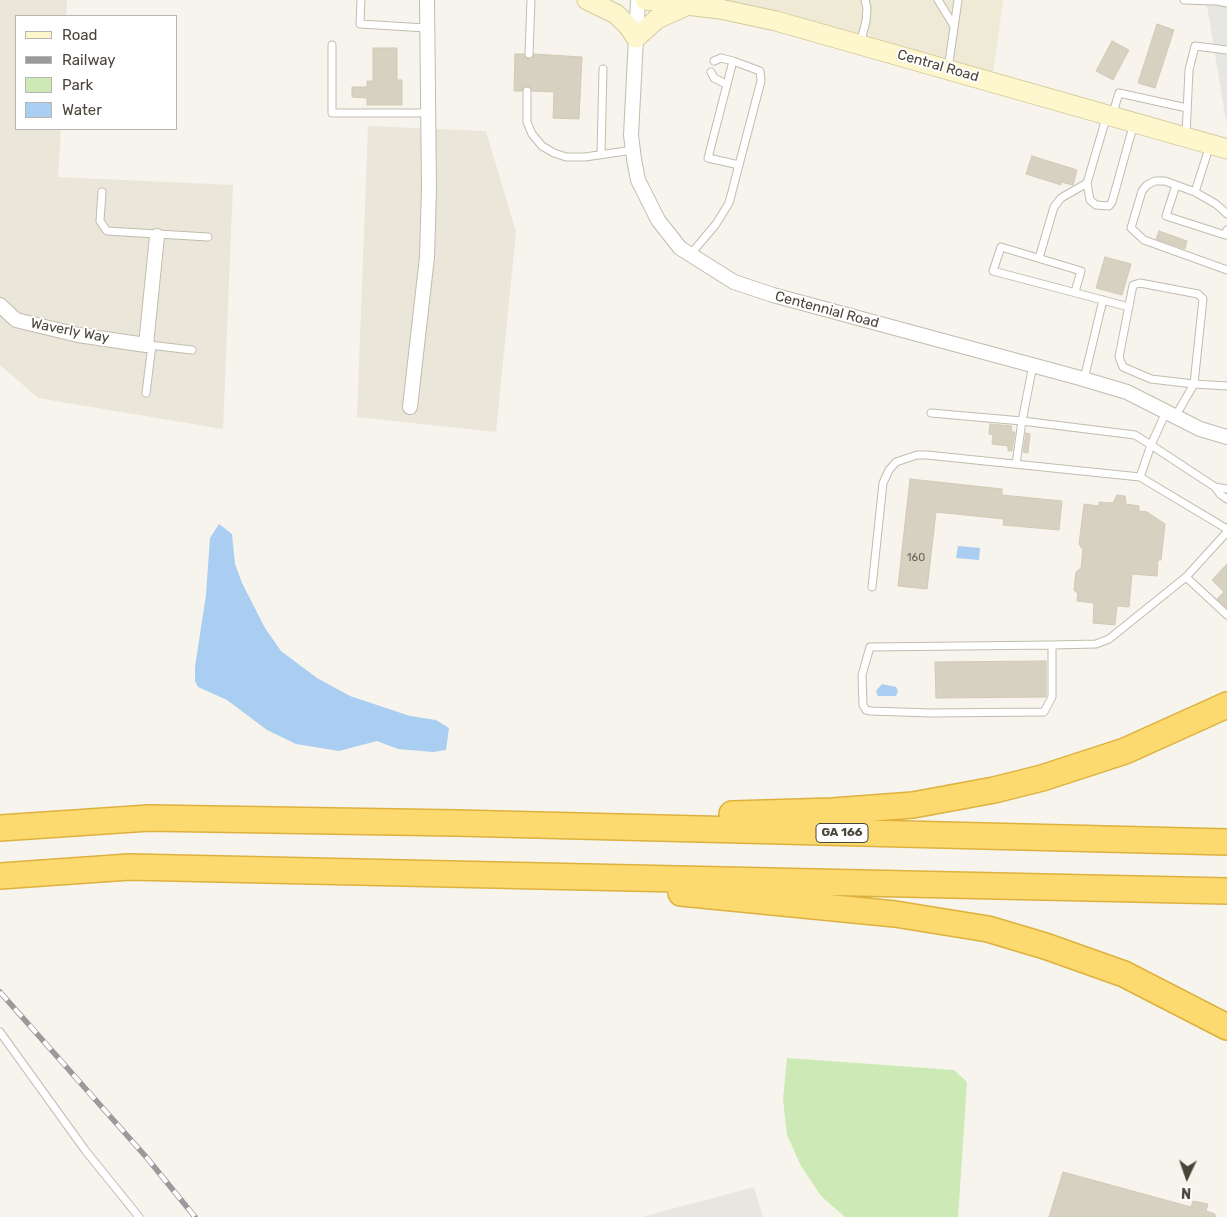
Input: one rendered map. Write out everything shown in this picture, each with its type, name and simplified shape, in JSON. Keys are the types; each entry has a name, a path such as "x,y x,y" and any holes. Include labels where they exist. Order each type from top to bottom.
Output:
{"highway":[{"path":"0,828 149,818 458,823 536,814 684,816 833,811 913,805 994,790 1052,775 1125,751 1227,705"},
{"name":"GA 166","path":"458,823 1227,842"},
{"path":"0,876 129,867 1227,891"},
{"path":"560,876 660,891 918,917 988,929 1045,946 1124,974 1227,1027"}],"street":[{"path":"410,406 428,257 427,0"},
{"path":"587,0 616,14 629,26 636,38 657,19 690,5"},
{"name":"Centennial Road","path":"638,0 631,135 638,180 658,220 680,248 734,282 773,296 1033,365 1126,392 1200,429 1227,437"},
{"name":"Central Road","path":"645,0 690,5 776,21 1219,147"},
{"path":"149,345 157,236"},
{"name":"Waverly Way","path":"0,305 16,320 78,335 149,345"}],"lane":[{"path":"361,0 360,24 426,28"},
{"path":"528,54 531,0"},
{"path":"860,44 866,21 865,0"},
{"path":"938,0 954,26"},
{"path":"948,69 958,0"},
{"path":"1184,0 1213,0 1227,3"},
{"path":"332,45 332,113 427,113"},
{"path":"1186,138 1188,70 1195,46 1227,50"},
{"path":"690,255 716,224 729,203 761,76 760,71 733,61 721,58 714,61"},
{"path":"733,61 708,158 739,165"},
{"path":"601,154 603,70"},
{"path":"711,72 714,78 726,84"},
{"path":"527,91 526,122 532,134 542,146 554,154 566,157 633,150"},
{"path":"1134,123 1109,206 1096,205 1090,200 1087,183 1119,93 1187,108"},
{"path":"1195,192 1219,147"},
{"path":"1227,214 1216,204 1195,192 1176,185 1155,181 1147,184 1142,191 1131,228 1144,240 1227,270"},
{"path":"1039,258 1054,207 1061,198 1087,183"},
{"path":"1176,185 1166,216 1224,235 1227,230"},
{"path":"102,192 100,221 106,231 157,236 208,237"},
{"path":"1075,292 1081,270 1002,247 993,272 1129,307"},
{"path":"1140,477 1151,445 1170,415 1194,384 1203,299 1198,294 1140,283 1133,285 1119,357 1123,367 1151,379 1194,384 1227,386"},
{"path":"1084,379 1103,300"},
{"path":"146,394 149,345 192,350"},
{"path":"1016,464 1033,365"},
{"path":"931,413 1135,435 1215,487 1227,499"},
{"path":"872,587 881,497 889,470 896,462 917,455 1140,477 1227,531 1186,577 1109,639 1096,644 870,647 862,675 863,705 866,710 871,711 931,713 1044,712 1052,698 1052,645"},
{"path":"1215,487 1227,489"},
{"path":"1186,577 1227,615"},
{"path":"0,1032 85,1150 139,1217"}],"shaded area":[{"path":"0,0 67,0 66,15 15,15 15,130 61,130 58,177 233,185 223,429 38,398 0,365"},
{"path":"715,0 1003,0 993,73 769,10"},
{"path":"1206,0 1227,0 1227,121 1226,121"},
{"path":"368,126 486,131 516,232 496,432 357,417"},
{"path":"754,1187 763,1217 642,1217"}],"green space":[{"path":"787,1058 954,1070 967,1082 958,1217 845,1217 821,1196 801,1166 787,1135 783,1099"}],"water":[{"path":"219,524 232,534 235,564 242,583 265,628 281,651 317,678 350,696 410,716 436,720 449,728 446,750 433,752 398,749 377,741 339,751 296,744 267,730 227,700 198,687 195,681 195,667 206,595 210,538"},
{"path":"958,546 980,548 979,560 956,558"},
{"path":"882,684 896,687 898,691 896,696 878,696 876,691"}],"building":[{"path":"1157,24 1174,30 1155,88 1138,83"},
{"path":"1112,41 1129,50 1113,80 1096,71"},
{"path":"373,48 397,48 397,80 402,80 402,105 367,105 367,98 352,97 352,87 367,87 367,81 373,81"},
{"path":"515,54 524,54 528,59 534,54 582,57 579,119 553,118 554,92 532,91 527,86 522,91 514,91"},
{"path":"1032,156 1077,170 1073,185 1061,182 1061,185 1026,174"},
{"path":"1159,231 1187,241 1185,249 1156,239"},
{"path":"1105,257 1131,264 1122,295 1096,288"},
{"path":"990,424 1012,426 1011,432 1015,432 1012,451 1008,451 1008,446 992,444 993,435 989,434"},
{"path":"1026,433 1030,434 1028,453 1023,452"},
{"path":"910,479 1002,489 1002,495 1062,501 1059,530 1003,525 1004,519 936,512 927,589 898,586"},
{"path":"1117,495 1125,496 1126,504 1139,506 1139,511 1147,512 1165,524 1161,560 1158,560 1157,576 1132,574 1129,607 1117,606 1115,625 1093,623 1094,603 1077,601 1078,594 1074,590 1076,572 1081,568 1083,550 1079,544 1084,504 1099,506 1099,502 1113,503"},
{"path":"1227,564 1227,608 1217,599 1224,592 1212,580"},
{"path":"1046,661 1046,697 936,698 935,662"},
{"path":"1063,1172 1191,1207 1193,1201 1208,1204 1206,1211 1215,1214 1215,1217 1049,1217"}],"railway":[{"path":"0,992 147,1158 195,1217"}]}
